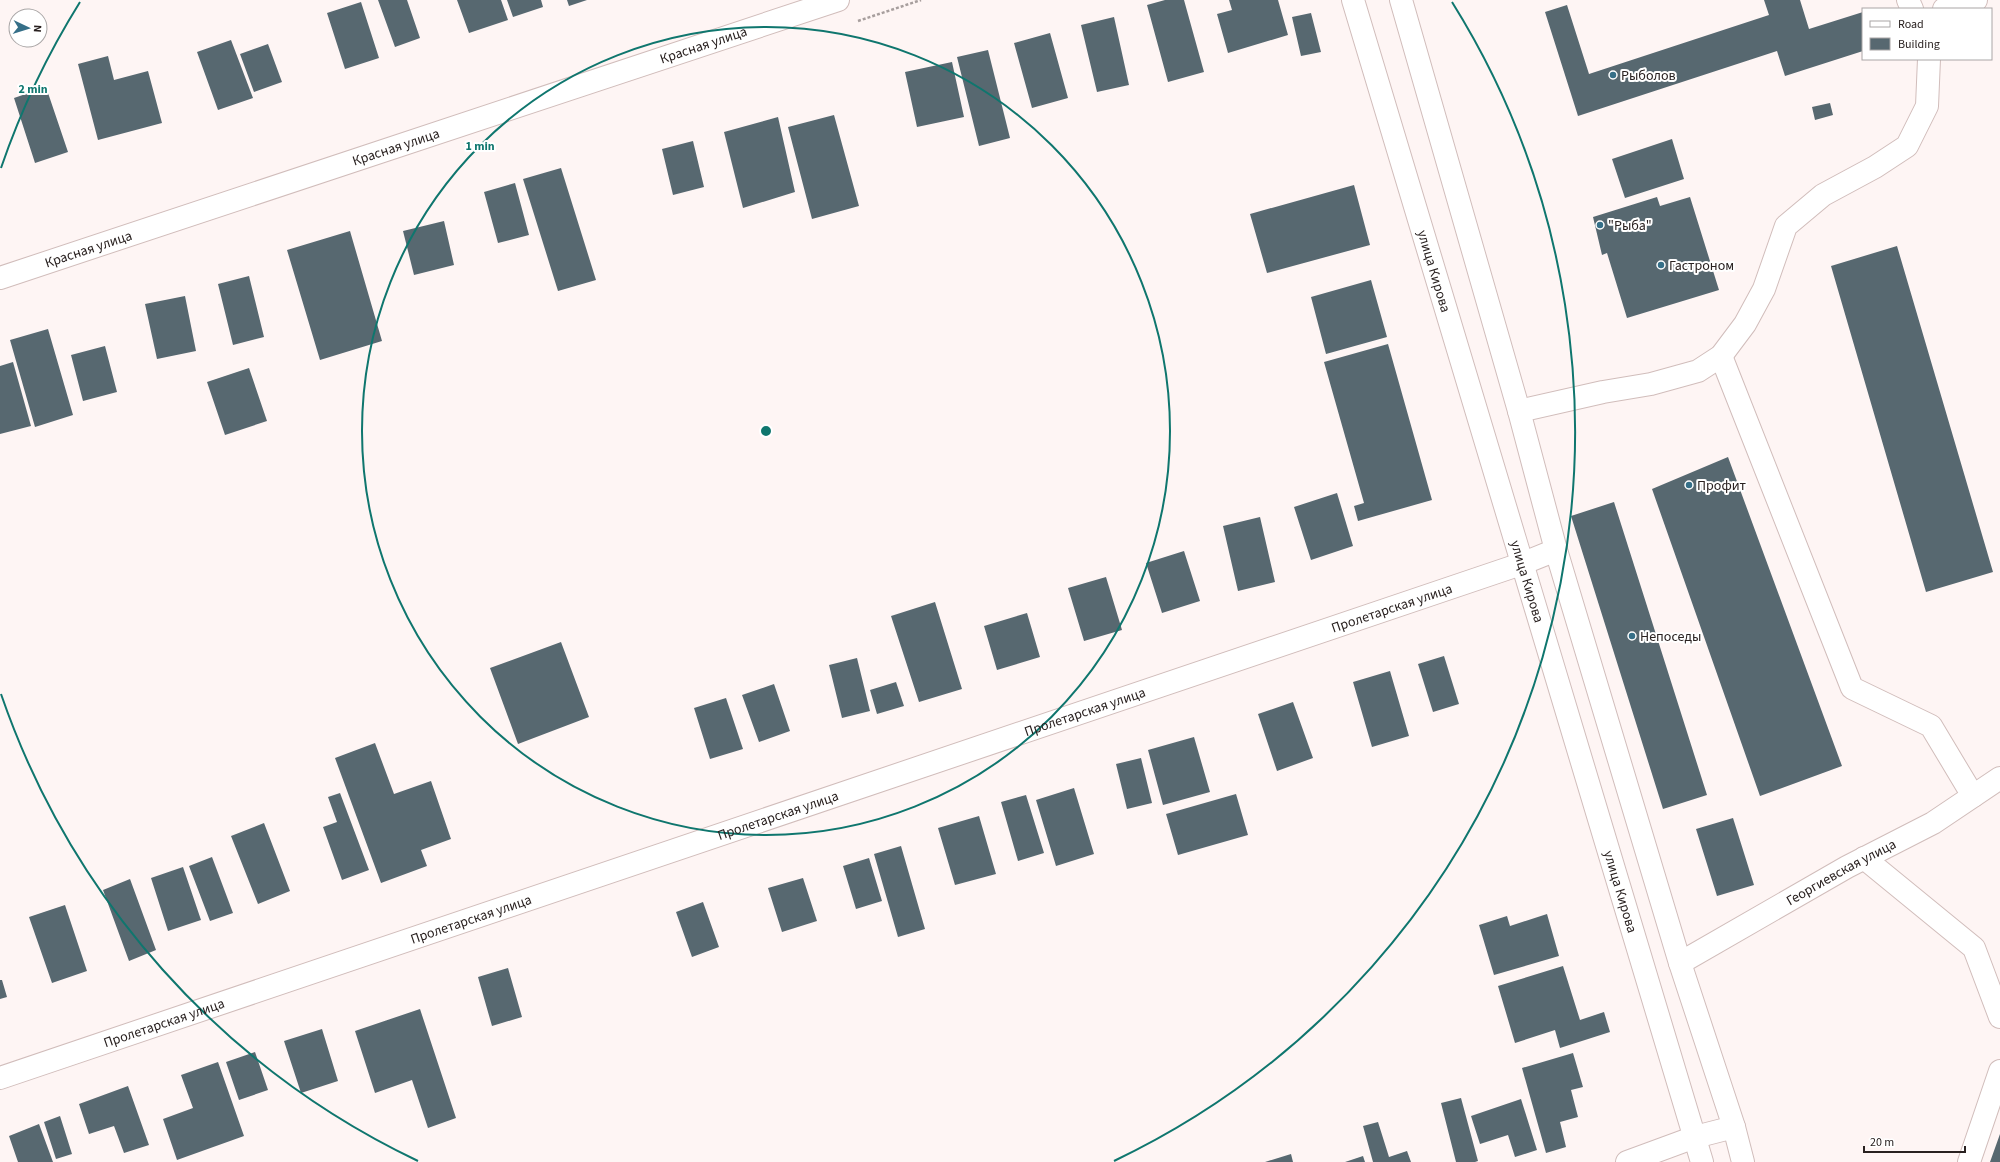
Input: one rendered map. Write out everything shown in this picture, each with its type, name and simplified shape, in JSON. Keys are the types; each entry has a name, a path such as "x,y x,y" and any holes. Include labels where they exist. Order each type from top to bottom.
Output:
{"street":[{"name":"Красная улица","path":"0,278 838,0"},
{"name":"улица Кирова","path":"1353,0 1521,564 1702,1162"},
{"path":"1401,0 1519,411 1556,550 1680,963 1734,1127 1743,1162"},
{"path":"1948,8 1976,0"},
{"path":"1519,411 1603,392 1651,384 1698,371 1721,356 1746,324 1764,289 1786,226 1823,195 1875,167 1907,146 1927,106 1928,60"},
{"path":"1721,356 1852,688 1931,726 1973,796"},
{"name":"Пролетарская улица","path":"0,1078 1521,564 1556,550"},
{"name":"Георгиевская улица","path":"1680,963 1864,858 1933,823 2000,778"},
{"path":"1864,858 1974,948 2000,1017"},
{"path":"1969,1162 2000,1071"},
{"path":"1627,1162 1695,1137 1734,1127"}],"building":[{"path":"378,0 407,0 420,38 395,47"},
{"path":"457,0 501,0 508,20 469,33"},
{"path":"507,0 541,0 543,7 513,17"},
{"path":"567,0 587,0 569,6"},
{"path":"1165,0 1184,0 1204,72 1168,82 1147,5"},
{"path":"1229,0 1278,0 1288,35 1228,53 1217,14 1232,10"},
{"path":"1764,0 1800,0 1809,29 1862,12 1862,51 1785,76 1777,51 1578,116 1545,12 1567,5 1589,74 1769,15"},
{"path":"361,2 379,58 345,69 327,13"},
{"path":"1311,13 1321,52 1301,56 1292,17"},
{"path":"1114,17 1129,85 1097,92 1081,25"},
{"path":"1050,33 1068,98 1032,108 1014,43"},
{"path":"231,40 253,98 218,110 197,52"},
{"path":"268,44 282,82 254,92 240,54"},
{"path":"988,50 1010,138 979,146 957,57"},
{"path":"108,56 114,80 148,71 162,123 98,140 78,64"},
{"path":"952,62 964,117 917,127 905,72"},
{"path":"46,87 68,152 35,163 14,98"},
{"path":"1830,103 1833,115 1815,120 1812,107"},
{"path":"834,115 859,206 812,219 788,127"},
{"path":"778,117 795,192 743,208 724,132"},
{"path":"1672,139 1684,179 1625,198 1612,159"},
{"path":"693,141 704,187 673,195 662,149"},
{"path":"561,168 596,280 558,291 523,179"},
{"path":"515,183 529,235 498,243 484,192"},
{"path":"1354,185 1370,245 1267,273 1250,214"},
{"name":"Гастроном","path":"1657,197 1660,206 1690,197 1719,290 1627,318 1607,253 1602,255 1593,217"},
{"path":"444,221 454,265 414,275 403,231"},
{"path":"350,231 382,341 320,360 287,250"},
{"path":"1897,246 1993,572 1926,592 1831,266"},
{"path":"249,276 264,337 233,345 218,284"},
{"path":"1371,280 1387,337 1326,354 1311,297"},
{"path":"185,296 196,351 157,359 145,304"},
{"path":"48,329 73,415 35,427 10,340"},
{"path":"1388,344 1432,500 1358,521 1354,506 1364,503 1324,362"},
{"path":"105,346 117,392 83,401 71,355"},
{"path":"13,362 31,426 0,434 0,366"},
{"path":"249,368 267,421 225,435 207,382"},
{"path":"1728,457 1842,766 1760,796 1652,489"},
{"path":"1337,493 1353,546 1311,560 1294,507"},
{"name":"Непоседы","path":"1614,502 1707,795 1663,809 1571,516"},
{"path":"1260,517 1275,582 1238,591 1223,526"},
{"path":"1184,551 1200,601 1162,613 1146,563"},
{"path":"1106,577 1122,630 1084,641 1068,588"},
{"path":"935,602 962,689 919,702 891,616"},
{"path":"1027,613 1040,657 997,670 984,626"},
{"path":"561,642 589,717 518,744 490,668"},
{"path":"1444,656 1459,704 1433,712 1418,664"},
{"path":"857,658 870,711 842,718 829,665"},
{"path":"1390,671 1409,736 1372,747 1353,682"},
{"path":"896,682 904,706 877,714 870,690"},
{"path":"774,684 790,731 759,742 742,695"},
{"path":"726,698 743,749 710,759 694,708"},
{"path":"1293,702 1313,758 1277,771 1258,714"},
{"path":"1194,737 1210,792 1163,805 1148,750"},
{"path":"375,743 394,794 431,781 451,839 421,850 427,866 381,883 335,758"},
{"path":"1141,758 1152,803 1127,809 1116,764"},
{"path":"1074,788 1094,854 1056,866 1036,800"},
{"path":"340,793 369,870 342,880 323,827 337,822 328,797"},
{"path":"1236,794 1248,835 1178,855 1166,814"},
{"path":"1026,795 1044,853 1018,861 1001,802"},
{"path":"979,816 996,874 955,885 938,828"},
{"path":"1733,818 1754,885 1717,896 1696,829"},
{"path":"264,823 290,891 258,904 231,836"},
{"path":"901,846 925,929 898,937 874,854"},
{"path":"212,857 233,913 210,921 189,866"},
{"path":"869,858 882,901 856,909 843,866"},
{"path":"183,867 201,920 168,931 151,878"},
{"path":"803,878 817,921 782,932 768,888"},
{"path":"130,879 156,950 129,961 103,890"},
{"path":"703,902 719,947 692,957 676,912"},
{"path":"65,905 87,971 52,983 29,917"},
{"path":"1547,914 1559,956 1494,975 1479,925 1507,916 1510,926"},
{"path":"1563,966 1580,1020 1604,1012 1610,1032 1560,1048 1555,1030 1515,1043 1498,986"},
{"path":"508,968 522,1017 492,1026 478,977"},
{"path":"0,980 2,980 7,997 0,999"},
{"path":"420,1009 456,1118 428,1128 412,1080 375,1093 355,1031"},
{"path":"322,1029 338,1081 301,1093 284,1041"},
{"path":"255,1052 268,1090 239,1100 226,1062"},
{"path":"1573,1053 1583,1087 1571,1090 1578,1117 1560,1122 1566,1147 1546,1153 1522,1068"},
{"path":"218,1062 244,1136 177,1160 163,1119 193,1108 181,1075"},
{"path":"128,1086 149,1145 124,1153 114,1126 89,1134 79,1104"},
{"path":"1461,1098 1478,1161 1475,1162 1456,1162 1441,1103"},
{"path":"1521,1099 1537,1150 1515,1157 1508,1135 1480,1144 1471,1116"},
{"path":"60,1116 72,1154 56,1159 44,1122"},
{"path":"1378,1122 1389,1157 1407,1151 1411,1162 1373,1162 1363,1126"},
{"path":"39,1124 53,1162 18,1162 9,1136"},
{"path":"2000,1134 2000,1162 1990,1162"},
{"path":"1291,1154 1293,1162 1265,1162"},
{"path":"1363,1156 1365,1162 1345,1162"}],"place":[{"name":"Рыболов","path":"1613,75"},
{"name":"\"Рыба\"","path":"1600,225"},
{"name":"Гастроном","path":"1661,265"},
{"name":"Профит","path":"1689,485"},
{"name":"Непоседы","path":"1632,636"}]}
